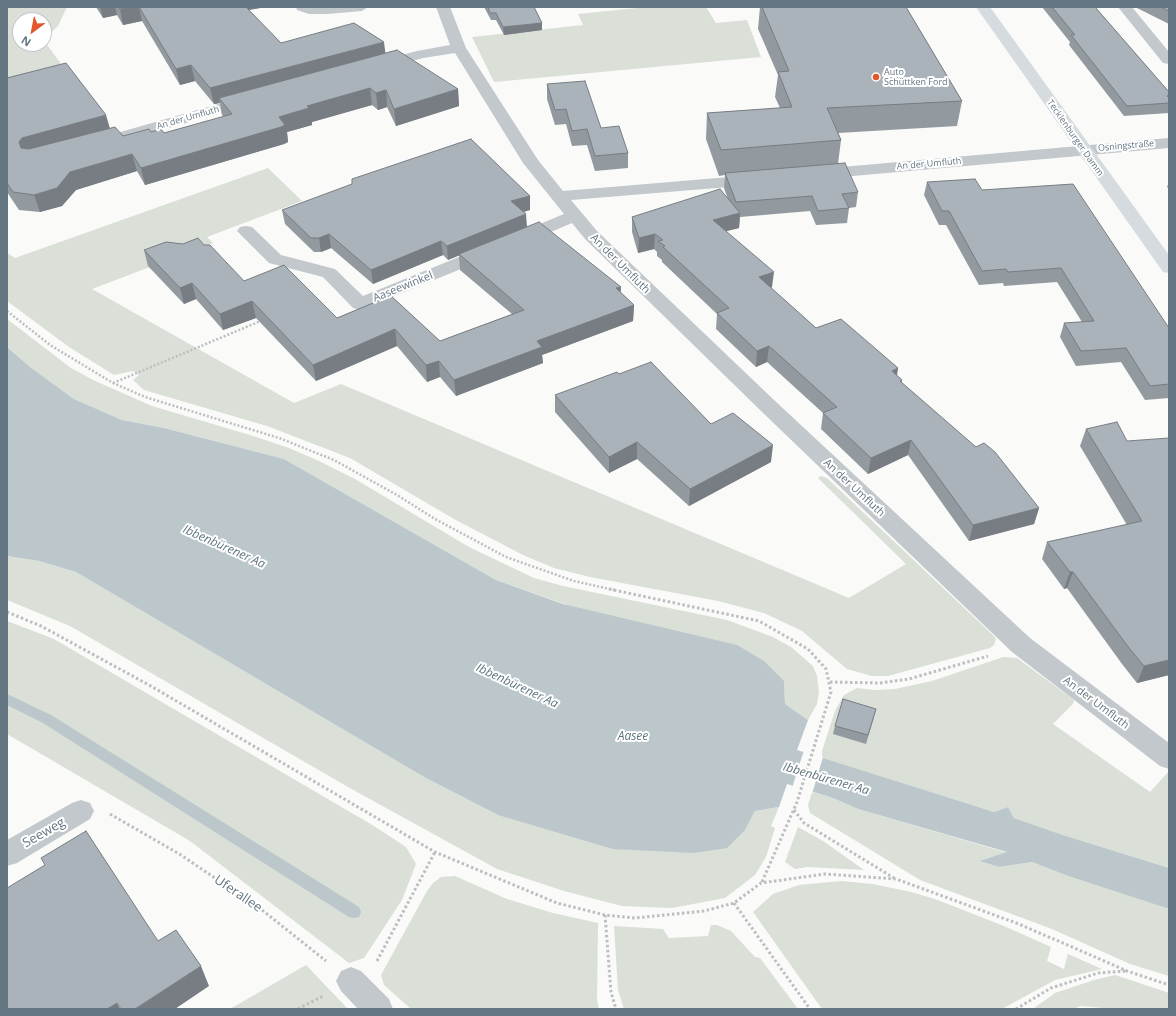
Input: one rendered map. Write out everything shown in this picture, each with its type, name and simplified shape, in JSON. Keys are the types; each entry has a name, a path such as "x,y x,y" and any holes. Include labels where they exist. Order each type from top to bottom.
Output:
{"main road":[{"name":"Tecklenburger Damm","path":"983,7 1169,268"}],"street":[{"name":"An der Umfluth","path":"444,7 459,48 531,163 591,235 673,315 1021,645 1169,758"},
{"path":"1131,8 1168,60"},
{"path":"364,70 422,54 459,48"},
{"name":"An der Umfluth","path":"79,148 261,98"},
{"name":"Osningstraße","path":"1084,150 1169,142"},
{"name":"An der Umfluth","path":"801,175 1084,150"},
{"path":"559,196 770,178"},
{"name":"Aaseewinkel","path":"246,231 275,259 329,273 360,304 575,216"},
{"name":"Seeweg","path":"7,854 81,811"},
{"path":"351,982 378,1009"}],"lane":[{"path":"302,7 309,10 327,10 362,7"}],"path":[{"path":"7,311 50,345 113,383 145,397 279,438 334,460 397,495 436,519 514,560 574,581 759,622 808,649 826,669 831,692 797,802 761,883"},
{"path":"113,383 269,317"},
{"path":"7,612 41,626 149,685 435,852 557,903 604,915 635,918 704,911 734,903 761,883 825,874 896,879"},
{"path":"830,682 880,683 910,679 1021,645"},
{"name":"Uferallee","path":"81,811 92,809 116,816 181,855 262,910 351,982"},
{"path":"794,810 804,823 896,879 1019,924 1127,971 1169,985"},
{"path":"298,1009 351,982 374,967 435,852"},
{"path":"734,903 810,1009"},
{"path":"604,915 611,992 616,1009"},
{"path":"1016,1009 1051,988 1098,973 1127,971"}],"shaded area":[{"path":"7,7 67,7 58,26 52,32 52,12 12,12 12,52 52,52 68,73 7,92"},
{"path":"647,7 706,7 716,23 747,20 761,57 494,82 472,37 583,25 578,14"},
{"path":"268,168 302,201 207,237 213,243 92,289 294,403 341,384 849,598 906,564 818,478 821,476 827,478 996,638 994,645 990,648 888,676 872,676 847,669 802,631 764,613 718,601 590,577 554,568 523,555 454,519 350,458 267,426 144,390 133,380 139,375 133,371 114,375 69,347 7,301 7,253 15,258"},
{"path":"7,319 71,368 93,380 152,406 250,435 289,448 319,461 355,479 469,547 534,578 563,586 727,620 773,637 791,647 813,666 817,676 819,692 817,704 808,720 785,704 784,681 496,580 284,459 164,428 122,420 74,399 30,367 7,347"},
{"path":"7,556 39,561 76,572 424,777 498,815 745,830 755,811 779,807 771,826 775,828 766,857 755,875 725,898 672,908 622,906 564,891 497,869 348,787 70,626 7,600"},
{"path":"7,621 54,639 374,826 406,847 416,864 402,900 364,958 349,963 190,841 7,734"},
{"path":"1003,657 1017,658 1074,700 1073,704 1053,724 1150,792 1169,771 1169,868 1014,818 1008,807 994,812 822,759 822,751 835,711 844,695 857,688 875,690 895,689 932,681"},
{"path":"812,792 833,798 858,809 1008,853 981,861 999,867 1032,862 1068,876 1169,909 1169,976 1130,964 1052,929 920,880 810,813 808,805"},
{"path":"798,827 823,841 864,870 807,867 795,869 785,862"},
{"path":"455,876 507,899 553,913 598,923 597,1000 599,1009 411,1009 384,985 381,975 427,891 433,883 441,877"},
{"path":"841,881 873,884 935,899 1004,926 1051,947 1047,961 1064,969 1068,954 1102,969 1055,980 1002,1009 822,1009 753,912 773,894 799,885"},
{"path":"711,925 717,925 731,931 755,957 760,958 798,1009 624,1009 618,990 614,926 663,929 669,938 708,936"},
{"path":"306,965 348,1009 230,1009"},
{"path":"1115,975 1169,993 1169,1009 1114,1009 1081,1006 1073,1009 1033,1009 1055,993 1094,980"}],"water":[{"name":"Aasee","path":"7,347 30,367 74,399 122,420 164,428 284,459 496,580 563,604 737,645 764,661 784,681 785,704 808,720 797,750 994,812 1008,807 1014,818 1169,868 1169,909 1068,876 1032,862 999,867 980,861 1007,852 858,809 833,798 787,784 779,807 755,811 745,830 727,848 694,853 613,849 498,815 424,777 76,572 39,561 7,556"}],"pier":[{"path":"804,750 823,757 812,794 792,788"}],"building":[{"path":"118,7 131,7 120,9"},
{"path":"139,7 246,7 281,43 354,23 384,42 210,88 191,65 176,69"},
{"path":"488,7 534,7 542,23 503,27 496,13 490,13"},
{"path":"762,7 906,7 962,101 827,108 841,140 721,150 707,113 792,107 778,72 789,71"},
{"path":"1052,7 1095,7 1169,92 1169,95 1167,96 1169,98 1169,103 1127,106 1071,35 1075,35"},
{"path":"1161,7 1169,7 1169,11"},
{"path":"397,50 458,89 394,109 386,90 376,93 370,88 307,106 309,108 279,117 285,125 281,127 141,168 132,154 70,172 57,188 34,195 13,192 7,183 7,78 66,63 106,115 22,138 19,142 21,148 29,149 115,127 123,136 149,129 151,132 161,129 164,133 232,114 219,98"},
{"path":"585,81 601,128 619,126 628,153 595,156 587,129 572,131 566,109 555,110 547,84"},
{"path":"471,139 530,196 511,201 526,214 447,246 441,241 371,270 329,234 319,238 311,238 282,210 352,184 352,179"},
{"path":"845,163 858,192 842,194 849,208 818,211 812,196 736,202 725,173"},
{"path":"975,179 982,190 1073,184 1169,328 1169,384 1150,386 1126,348 1081,351 1064,323 1094,321 1061,268 1008,272 1006,269 982,271 949,211 942,211 927,182"},
{"path":"720,189 740,213 713,220 774,272 759,277 816,328 841,319 898,368 892,371 902,380 900,381 976,447 984,443 995,452 1039,508 973,525 911,440 871,458 823,413 837,407 769,346 757,351 717,313 729,308 658,241 663,240 655,234 639,238 632,217"},
{"path":"539,222 621,287 616,288 634,305 537,341 542,347 454,380 439,361 426,365 395,329 313,365 252,301 220,314 192,283 180,288 144,250 166,242 183,244 198,238 204,245 210,245 244,281 284,265 337,318 385,298 389,294 440,341 524,310 459,254"},
{"path":"651,362 711,424 733,413 773,445 690,489 637,442 609,457 555,395 617,372 619,374"},
{"path":"1117,422 1127,441 1169,438 1169,660 1144,666 1073,572 1070,572 1047,542 1142,521 1086,429"},
{"path":"843,699 876,709 868,735 835,726"},
{"path":"86,831 158,941 176,930 201,966 135,1009 121,1009 117,1003 107,1009 7,1009 7,888 45,865 41,858"}],"waterway":[{"path":"7,699 47,719 354,912"}],"place":[{"name":"Auto Schüttken Ford","path":"876,77"}],"water label":[{"name":"Ibbenbürener Aa","path":"224,547"},
{"name":"Ibbenbürener Aa","path":"517,686"},
{"name":"Ibbenbürener Aa","path":"826,779"}]}
